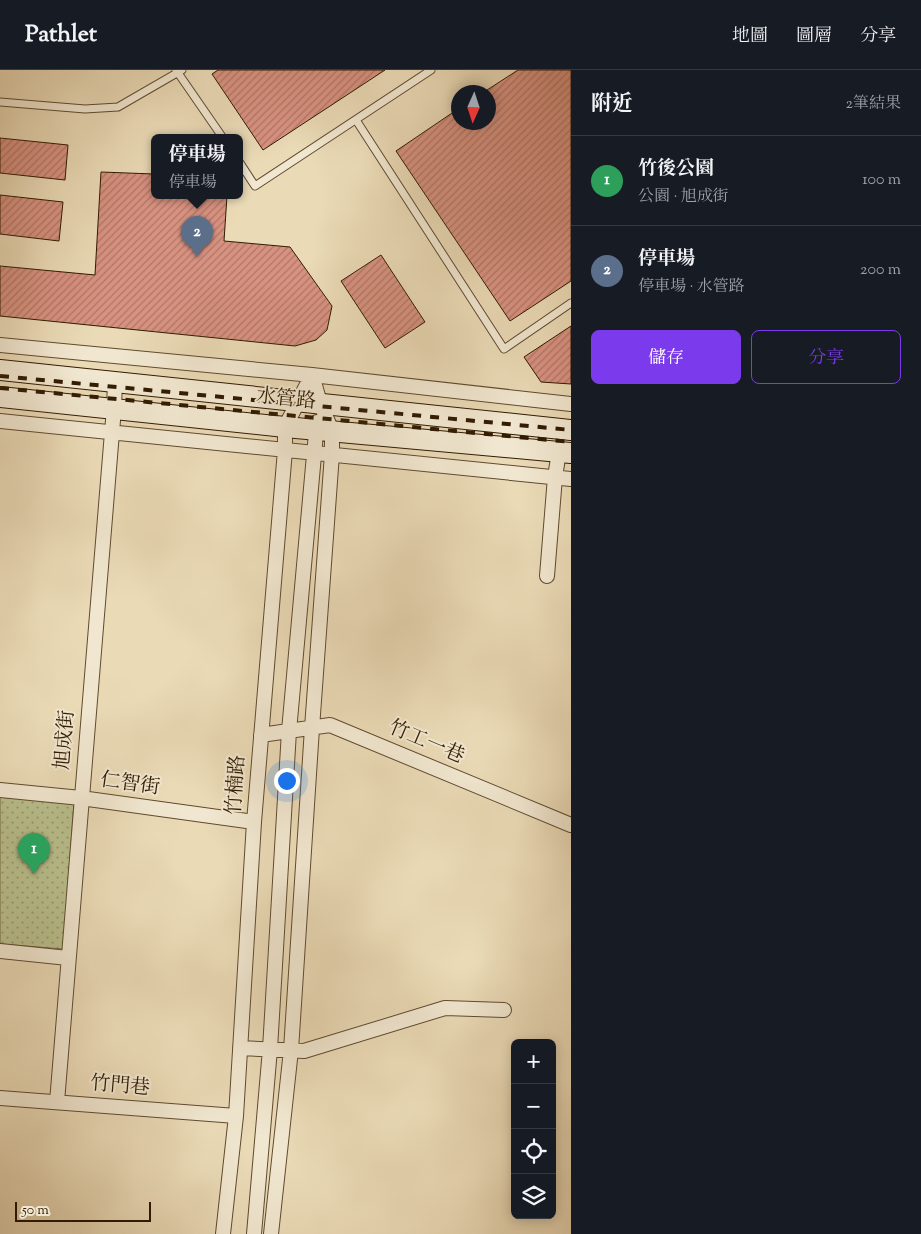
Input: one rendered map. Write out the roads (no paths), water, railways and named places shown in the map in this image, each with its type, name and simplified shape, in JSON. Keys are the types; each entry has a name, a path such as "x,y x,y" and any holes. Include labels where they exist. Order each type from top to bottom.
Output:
{"street":[{"name":"水管路","path":"0,346 312,375 571,404"},
{"name":"水管路","path":"0,370 571,430"},
{"name":"竹楠路","path":"223,1234 236,1116 254,822 285,450 285,427 312,375"},
{"path":"271,1234 291,1050 332,454 324,431 320,403 312,375"},
{"name":"旭成街","path":"57,1102 115,381"},
{"name":"水管路","path":"0,397 324,431 565,453"},
{"path":"0,421 571,479"},
{"path":"254,1234 270,1049 289,731 315,453 324,431"},
{"path":"547,576 555,477 565,453"},
{"name":"竹工一巷","path":"261,735 330,725 571,824"},
{"name":"仁智街","path":"0,790 81,798 254,822"},
{"path":"0,951 68,958"},
{"path":"240,1048 304,1051 445,1008 504,1010"},
{"name":"竹門巷","path":"0,1098 236,1116"}],"lane":[{"path":"243,168 255,186 431,70"},
{"path":"0,102 85,109 118,107 178,71 219,134"},
{"path":"356,120 504,349 571,303"}],"railway":[{"path":"0,376 571,430"},
{"path":"0,388 571,442"}],"place":[{"name":"停車場","path":"197,257"},
{"name":"竹後公園","path":"34,874"}]}
